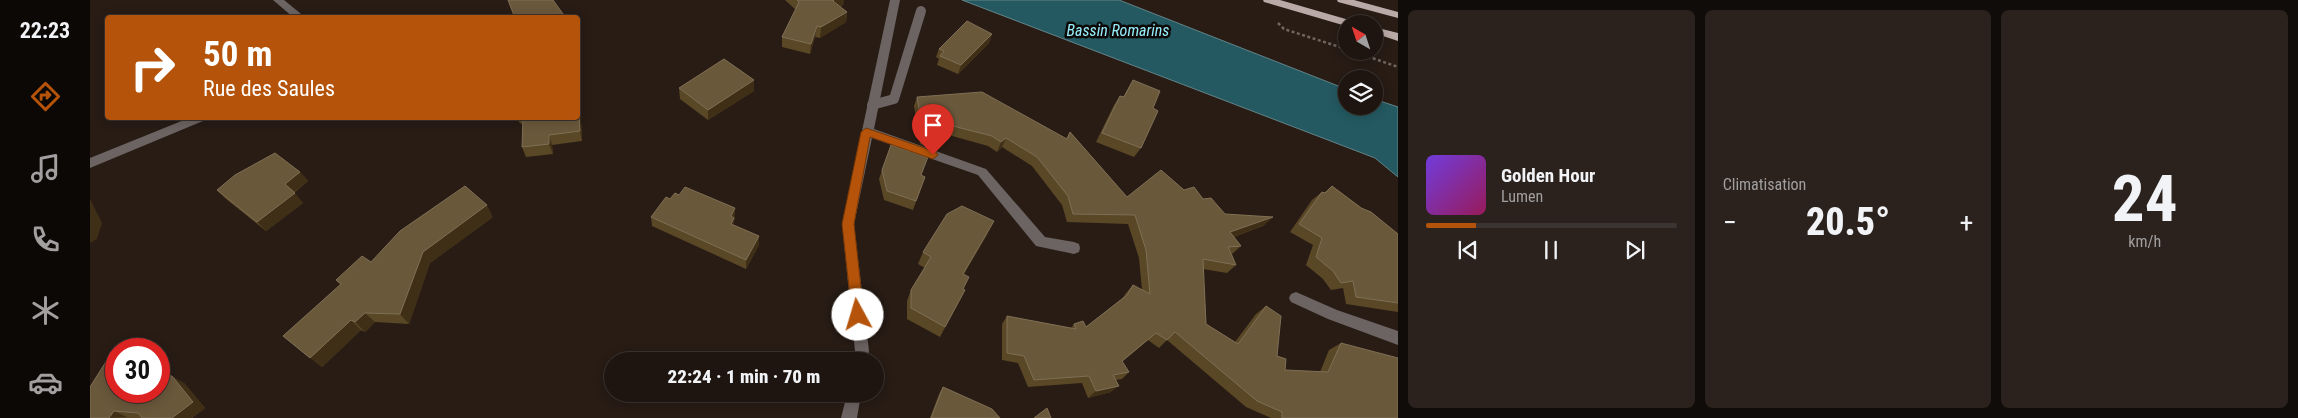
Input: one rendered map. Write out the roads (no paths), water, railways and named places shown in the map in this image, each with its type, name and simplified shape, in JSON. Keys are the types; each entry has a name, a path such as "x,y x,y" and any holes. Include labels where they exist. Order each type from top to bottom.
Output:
{"main road":[{"path":"1268,0 1338,20"},
{"path":"1342,0 1398,15"},
{"path":"1383,33 1398,37"}],"street":[{"path":"278,0 297,15"},
{"path":"862,352 848,224 866,132 896,0"},
{"path":"90,163 194,120"},
{"path":"866,132 982,172 1041,242 1074,248"},
{"path":"1296,298 1333,315 1398,338"},
{"path":"849,418 852,402"}],"lane":[{"path":"872,105 894,99 922,11"}],"water":[{"name":"Bassin Romarins","path":"962,0 1119,0 1338,86 1338,115 1383,115 1383,102 1398,107 1398,177 1375,158"}]}
